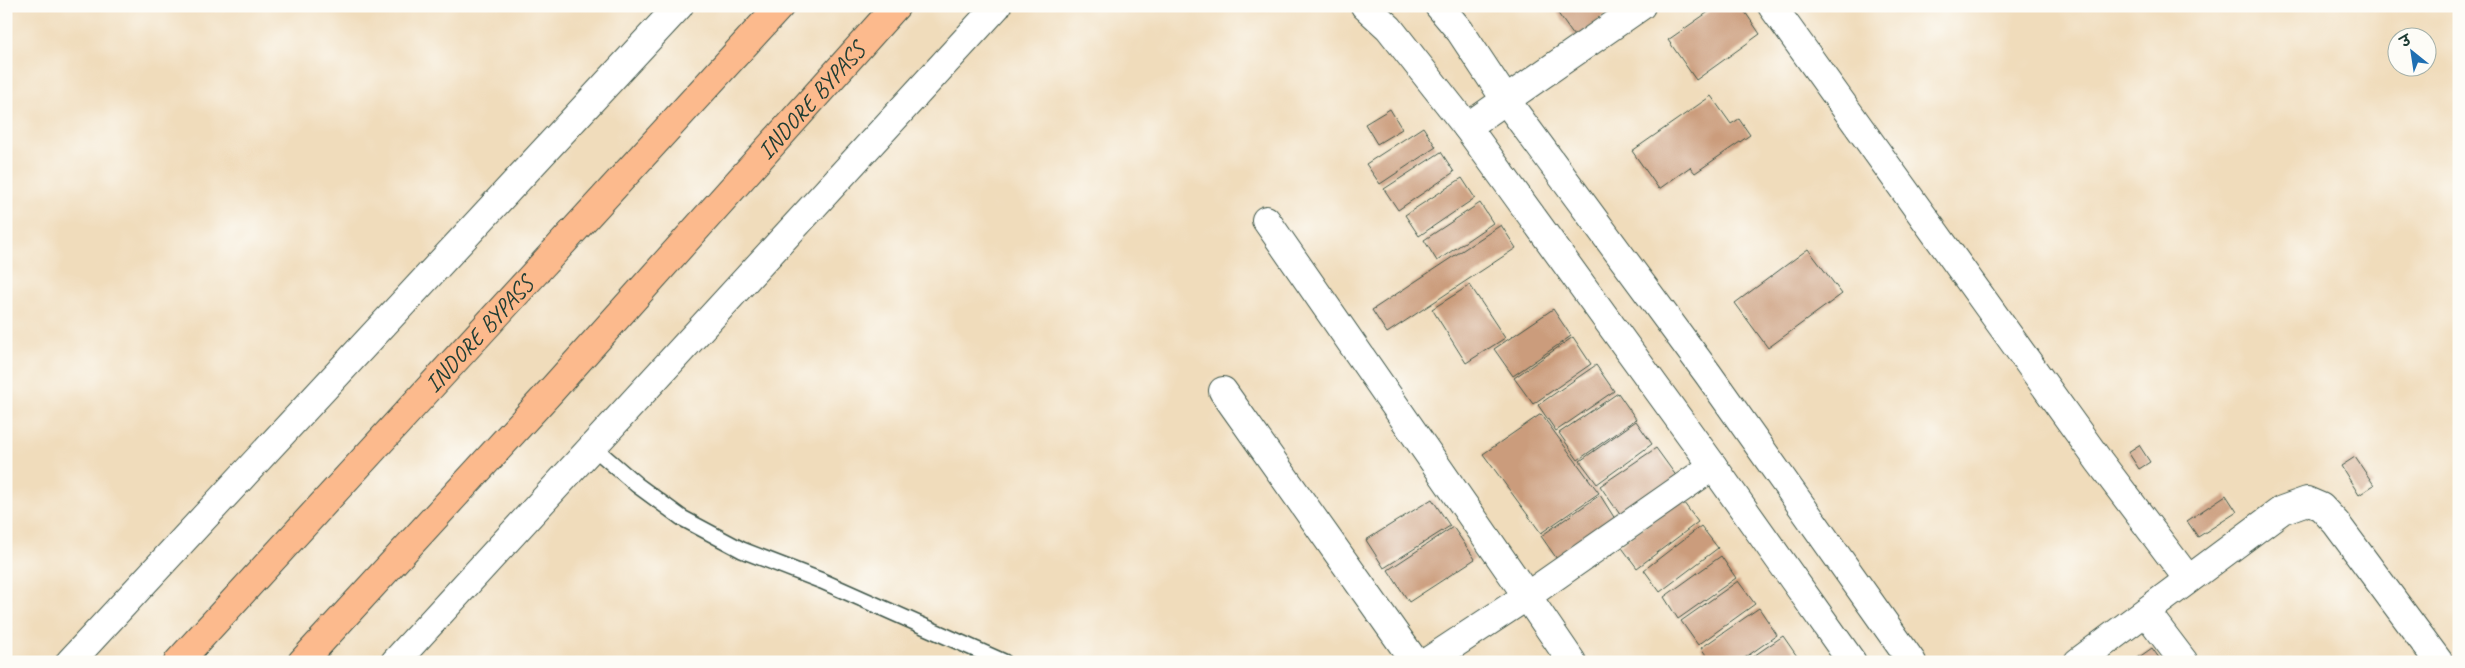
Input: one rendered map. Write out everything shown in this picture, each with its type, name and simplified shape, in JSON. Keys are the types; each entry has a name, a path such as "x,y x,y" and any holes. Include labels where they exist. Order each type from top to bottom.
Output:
{"highway":[{"name":"INDORE BYPASS","path":"178,662 780,6"},
{"name":"INDORE BYPASS","path":"302,662 550,392 896,6"}],"street":[{"path":"70,662 679,6"},
{"path":"395,662 998,6"},
{"path":"1365,6 1389,28 1467,127 1713,466 1852,662"},
{"path":"1439,6 1460,31 1505,99 1708,374 1912,662"},
{"path":"1467,127 1641,6"},
{"path":"1772,6 2099,461 2188,579"},
{"path":"1266,220 1572,662"},
{"path":"1223,391 1415,662"},
{"path":"1426,662 1527,596 1713,466"},
{"path":"2078,662 2282,510 2307,501 2321,507 2336,523 2439,662"},
{"path":"2146,612 2184,662"}],"lane":[{"path":"592,446 637,485 682,518 742,550 832,584 1004,662"}],"building":[{"path":"1566,6 1617,6 1576,39 1557,12"},
{"path":"1717,6 1741,6 1760,34 1696,80 1668,40"},
{"path":"1711,96 1731,124 1739,119 1750,135 1695,173 1690,167 1659,189 1632,151"},
{"path":"1390,109 1402,129 1377,144 1365,124"},
{"path":"1423,127 1436,147 1380,184 1366,164"},
{"path":"1441,152 1454,172 1398,210 1384,189"},
{"path":"1462,178 1475,198 1419,236 1405,215"},
{"path":"1480,203 1493,223 1437,261 1424,240"},
{"path":"1501,225 1516,248 1387,333 1372,310"},
{"path":"1808,249 1842,294 1768,348 1735,303"},
{"path":"1470,285 1505,338 1466,363 1432,309"},
{"path":"1553,309 1571,336 1513,376 1494,349"},
{"path":"1573,337 1591,364 1533,404 1514,378"},
{"path":"1596,365 1614,391 1556,431 1538,405"},
{"path":"1618,393 1636,419 1578,460 1559,433"},
{"path":"1541,414 1599,493 1541,533 1483,454"},
{"path":"1636,421 1652,444 1597,484 1580,461"},
{"path":"2139,445 2150,462 2139,469 2128,452"},
{"path":"1656,448 1677,477 1621,516 1600,486"},
{"path":"2355,457 2374,485 2359,495 2341,466"},
{"path":"1600,495 1617,522 1559,562 1541,536"},
{"path":"2226,495 2237,512 2198,537 2187,521"},
{"path":"1432,499 1450,526 1384,568 1366,540"},
{"path":"1681,499 1698,522 1637,568 1620,545"},
{"path":"1701,526 1718,548 1660,592 1644,570"},
{"path":"1453,527 1475,559 1409,602 1388,570"},
{"path":"1721,556 1736,578 1678,619 1664,597"},
{"path":"1738,581 1755,604 1698,645 1681,621"},
{"path":"1759,608 1777,635 1739,662 1711,662 1701,648"},
{"path":"1783,636 1801,662 1745,662"},
{"path":"2152,648 2162,662 2132,662"}]}
